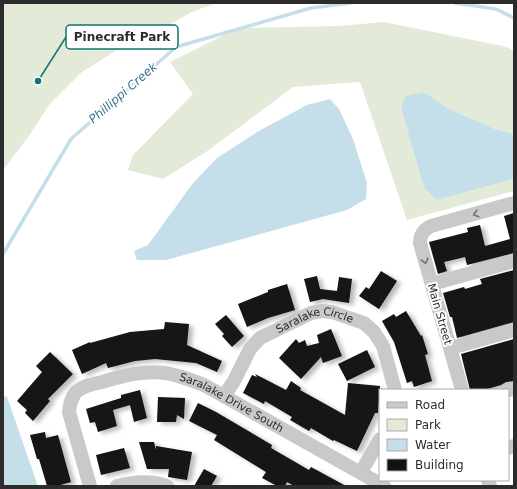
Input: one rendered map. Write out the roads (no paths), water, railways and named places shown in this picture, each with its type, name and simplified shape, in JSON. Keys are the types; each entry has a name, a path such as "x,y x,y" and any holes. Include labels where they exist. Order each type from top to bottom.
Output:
{"street":[{"name":"Main Street","path":"462,389 420,243 420,238 426,229 431,226 514,203"},
{"path":"432,284 514,261"},
{"name":"Saralake Circle","path":"224,396 255,343 260,338 310,314 322,311 332,312 364,323 374,332 383,346 395,389"},
{"path":"451,348 514,330"},
{"name":"Saralake Drive South","path":"90,486 69,412 71,400 75,393 86,386 128,375 149,372 166,373 184,377 204,385 384,486"},
{"path":"361,472 379,441"},
{"path":"117,486 146,482 160,483 167,486"}],"water":[{"path":"424,92 449,109 495,129 514,134 514,179 437,200 424,188 401,107 406,96"},
{"path":"330,99 339,109 353,139 367,183 366,199 347,210 166,260 137,260 134,251 148,245 193,183 217,158 257,132 307,105"},
{"path":"3,396 7,397 38,486 3,486"}],"waterway":[{"name":"Phillippi Creek","path":"3,254 71,139 176,47 311,8 351,3"},
{"name":"Phillippi Creek","path":"455,3 496,9 514,18"}],"place":[{"name":"Pinecraft Park","path":"38,81"}]}
